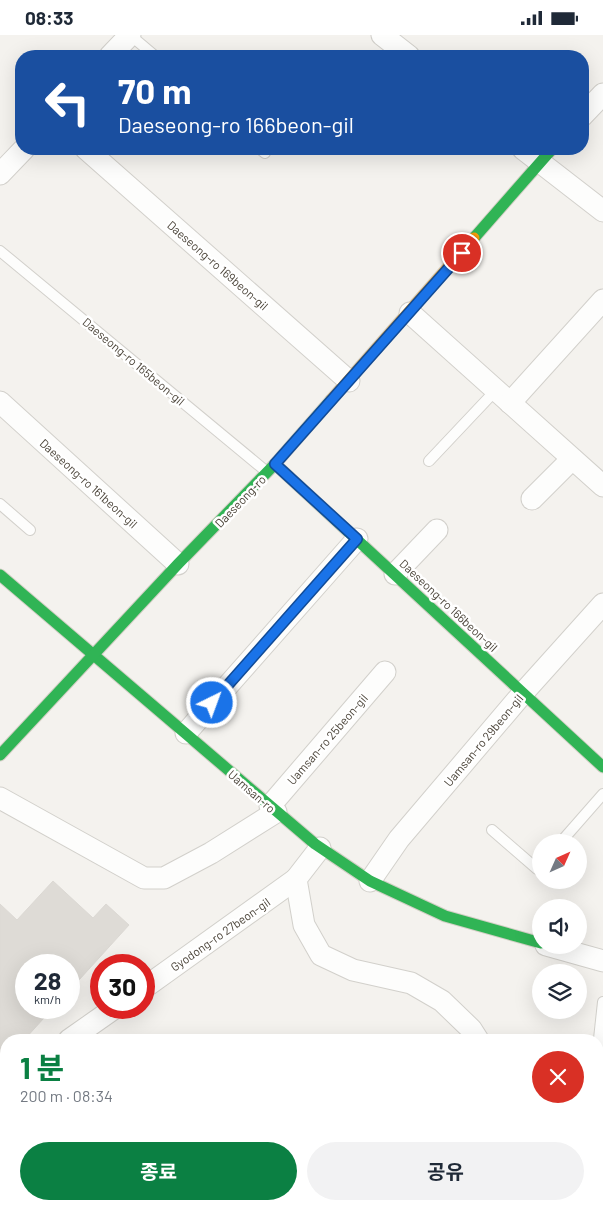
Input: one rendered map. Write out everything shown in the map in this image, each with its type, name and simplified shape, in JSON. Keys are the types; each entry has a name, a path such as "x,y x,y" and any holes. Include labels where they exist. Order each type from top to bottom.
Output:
{"street":[{"path":"116,50 130,35"},
{"path":"382,35 401,50"},
{"path":"589,109 603,94"},
{"path":"0,174 18,155"},
{"name":"Daeseong-ro 169beon-gil","path":"93,155 349,381"},
{"path":"546,155 603,211"},
{"name":"Daeseong-ro","path":"0,755 178,564 272,468 410,313 546,155"},
{"path":"503,397 603,300"},
{"path":"410,313 603,486"},
{"name":"Daeseong-ro 161beon-gil","path":"0,402 178,564"},
{"path":"532,499 572,459"},
{"name":"Daeseong-ro 166beon-gil","path":"272,468 357,539 603,767"},
{"path":"395,574 437,530"},
{"path":"186,733 357,539"},
{"name":"Uamsan-ro","path":"0,575 320,848 370,881 445,915 532,940"},
{"name":"Uamsan-ro 29beon-gil","path":"370,881 399,839 523,693 603,604"},
{"name":"Uamsan-ro 25beon-gil","path":"273,809 385,672"},
{"path":"0,798 144,878 164,878 211,853 273,809"},
{"name":"Gyodong-ro 27beon-gil","path":"155,980 296,879 320,848"},
{"path":"296,879 304,925 321,955 353,970 411,983 442,1001 474,1034"},
{"path":"578,954 603,961"},
{"path":"78,1034 99,1019"}],"lane":[{"path":"130,35 147,50"},
{"name":"Daeseong-ro 165beon-gil","path":"0,251 272,468"},
{"path":"429,461 503,397"},
{"path":"0,504 30,531"},
{"path":"568,834 603,794"},
{"path":"492,830 532,865"},
{"path":"600,1034 603,1002"}],"building":[{"path":"53,881 93,918 106,904 129,925 103,954 90,954 90,968 80,979 80,954 15,954 15,1019 43,1019 29,1034 0,1034 0,904 17,920"}],"traffic: fast":[{"path":"474,238 547,155"},
{"path":"0,755 178,564 275,464 331,400"},
{"path":"275,464 603,767"},
{"path":"0,575 315,844 370,881 445,916 532,940"}],"traffic: slow":[{"path":"331,400 474,238"}],"route":[{"path":"212,703 357,539 275,464 462,253"}]}
